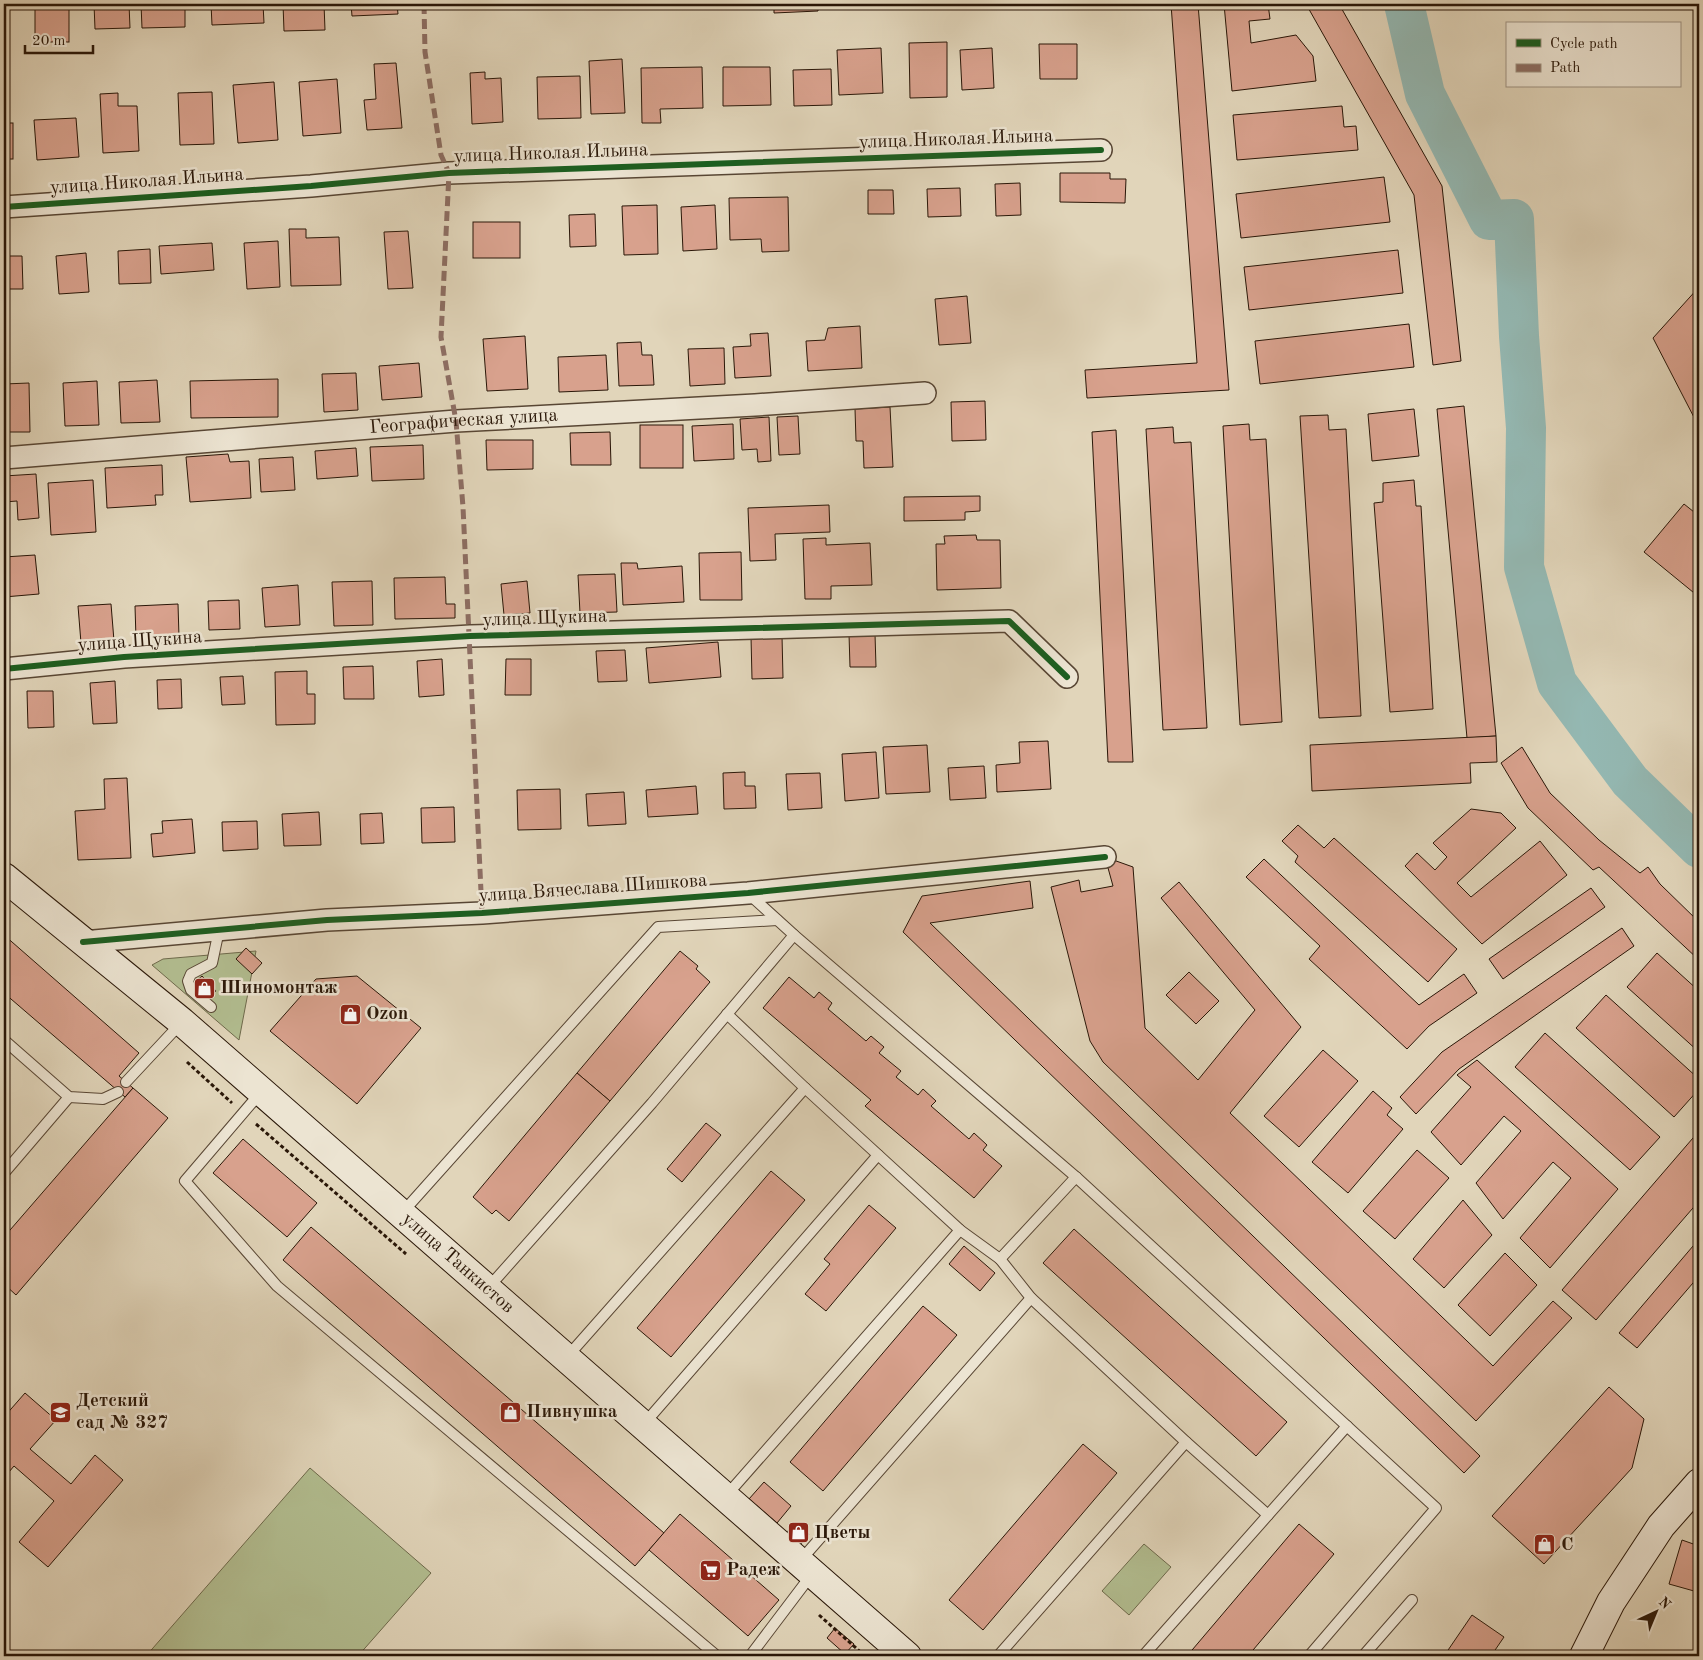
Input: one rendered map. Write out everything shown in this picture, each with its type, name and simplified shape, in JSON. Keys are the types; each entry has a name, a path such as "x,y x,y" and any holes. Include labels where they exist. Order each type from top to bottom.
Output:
{"main road":[{"name":"улица Танкистов","path":"4,876 182,1022 262,1091 907,1656"},
{"path":"1584,1656 1612,1602 1661,1526 1699,1483"}],"street":[{"name":"улица Николая Ильина","path":"4,207 311,186 449,172 1101,150"},
{"name":"Географическая улица","path":"4,458 456,421 755,405 925,393"},
{"name":"улица Щукина","path":"4,669 124,657 470,636 1009,621 1067,677"},
{"name":"улица Вячеслава Шишкова","path":"83,942 327,920 482,913 748,893 1105,857"}],"lane":[{"path":"748,893 794,935 1076,1176 1436,1508 1309,1656"},
{"path":"402,1214 658,927 777,920"},
{"path":"211,1007 191,990 188,981 191,974 212,963 219,930"},
{"path":"488,1289 652,1103 794,935"},
{"path":"727,1014 960,1230 1000,1259 1031,1298 1186,1442 1268,1515"},
{"path":"126,1082 182,1022"},
{"path":"4,1040 69,1097 103,1099 118,1092"},
{"path":"566,1358 805,1088"},
{"path":"262,1091 185,1181 277,1286 717,1656"},
{"path":"4,1173 69,1097"},
{"path":"643,1425 878,1155"},
{"path":"1000,1259 1076,1176"},
{"path":"726,1497 960,1230"},
{"path":"750,1656 806,1568 1031,1298"},
{"path":"1143,1656 1347,1426"},
{"path":"998,1656 1186,1442"},
{"path":"1362,1656 1412,1600"}],"green space":[{"path":"256,951 239,1040 152,965 163,959"},
{"path":"310,1468 431,1573 358,1656 146,1656"},
{"path":"1144,1544 1171,1567 1129,1615 1102,1591"}],"building":[{"path":"35,4 69,4 69,42 35,42"},
{"path":"94,4 129,4 130,28 95,29"},
{"path":"141,4 185,4 185,27 142,28"},
{"path":"211,4 263,4 264,23 212,25"},
{"path":"283,4 324,4 325,30 284,31"},
{"path":"351,4 397,4 398,14 352,16"},
{"path":"774,4 818,4 818,11 774,13"},
{"path":"1171,4 1198,4 1229,390 1087,398 1085,370 1197,363"},
{"path":"1224,4 1268,4 1270,19 1249,21 1251,43 1296,35 1313,56 1316,81 1232,91"},
{"path":"1306,4 1339,4 1442,186 1461,361 1433,365 1414,195"},
{"path":"947,42 947,97 910,98 909,43"},
{"path":"1039,44 1077,44 1077,79 1040,79"},
{"path":"881,48 883,93 839,95 837,50"},
{"path":"992,48 994,88 962,90 960,50"},
{"path":"622,59 625,113 591,114 589,61"},
{"path":"396,63 402,128 367,130 364,100 376,99 374,64"},
{"path":"702,67 703,108 660,109 661,123 642,123 641,68"},
{"path":"723,67 770,67 771,105 723,106"},
{"path":"831,69 832,105 794,106 793,70"},
{"path":"485,72 485,79 501,78 503,122 472,124 470,73"},
{"path":"580,76 581,118 538,119 537,77"},
{"path":"337,79 341,133 303,136 299,82"},
{"path":"274,82 278,140 238,143 233,85"},
{"path":"212,92 214,144 180,145 178,93"},
{"path":"118,93 118,106 137,106 139,151 103,153 100,94"},
{"path":"1342,106 1344,127 1356,126 1358,150 1237,160 1233,115"},
{"path":"76,118 79,157 37,160 34,120"},
{"path":"4,123 13,123 13,159 4,159"},
{"path":"1060,173 1110,173 1110,179 1126,179 1125,203 1060,202"},
{"path":"1384,177 1390,222 1241,238 1236,194"},
{"path":"1020,183 1021,215 996,216 995,184"},
{"path":"960,188 961,216 928,217 927,189"},
{"path":"868,190 893,190 894,214 868,214"},
{"path":"788,197 789,251 762,252 761,239 730,240 729,198"},
{"path":"657,205 658,254 624,255 622,206"},
{"path":"715,205 717,249 683,251 681,207"},
{"path":"595,214 596,246 570,247 569,215"},
{"path":"473,222 520,222 520,258 473,258"},
{"path":"289,229 306,229 306,238 339,237 341,285 291,286"},
{"path":"408,231 413,288 388,289 384,232"},
{"path":"278,241 280,287 247,289 244,243"},
{"path":"212,243 214,270 161,274 159,246"},
{"path":"150,249 151,283 119,284 118,251"},
{"path":"1398,250 1403,293 1249,310 1244,267"},
{"path":"86,253 89,292 59,294 56,256"},
{"path":"4,256 22,256 23,289 4,289"},
{"path":"1699,287 1699,427 1653,338"},
{"path":"967,296 971,343 939,345 935,299"},
{"path":"1409,324 1414,367 1260,384 1255,341"},
{"path":"860,326 862,368 808,371 806,341 825,340 828,328"},
{"path":"768,333 771,376 735,378 733,347 751,346 750,334"},
{"path":"525,336 528,389 487,391 483,339"},
{"path":"641,342 642,355 652,355 654,385 619,386 617,343"},
{"path":"724,348 725,384 690,386 688,349"},
{"path":"606,355 608,390 559,392 558,357"},
{"path":"419,363 422,397 382,400 379,366"},
{"path":"356,373 358,410 324,412 322,374"},
{"path":"278,379 278,417 191,418 190,381"},
{"path":"157,380 160,422 121,423 119,382"},
{"path":"97,381 99,425 65,426 63,383"},
{"path":"29,383 30,432 4,432 4,384"},
{"path":"985,401 986,440 952,441 951,402"},
{"path":"1464,406 1496,736 1467,738 1437,409"},
{"path":"890,407 893,467 864,468 863,441 856,441 855,409"},
{"path":"1414,409 1419,456 1372,461 1368,414"},
{"path":"1328,415 1329,430 1346,429 1361,716 1319,718 1300,416"},
{"path":"798,416 800,454 779,455 777,417"},
{"path":"769,417 771,461 758,462 757,449 742,450 740,419"},
{"path":"733,424 734,459 694,461 692,426"},
{"path":"1249,424 1250,440 1266,439 1282,722 1240,725 1223,426"},
{"path":"640,425 683,425 683,468 640,468"},
{"path":"1173,427 1174,443 1191,442 1207,728 1163,730 1146,429"},
{"path":"1116,430 1133,762 1108,762 1092,432"},
{"path":"610,432 611,465 571,465 570,433"},
{"path":"486,440 533,440 533,469 487,470"},
{"path":"423,445 424,479 372,481 370,447"},
{"path":"356,448 358,476 317,479 315,451"},
{"path":"228,454 230,462 249,461 251,498 190,502 186,457"},
{"path":"293,457 295,490 261,492 259,459"},
{"path":"162,465 163,495 155,495 156,505 107,508 105,468"},
{"path":"36,474 39,518 18,520 17,501 4,502 4,476"},
{"path":"93,480 96,532 51,535 48,483"},
{"path":"1414,480 1416,506 1421,506 1433,709 1390,712 1374,503 1383,502 1383,483"},
{"path":"980,496 980,511 965,512 965,520 904,521 904,497"},
{"path":"1684,504 1699,516 1699,597 1644,552"},
{"path":"829,505 830,532 775,534 776,560 750,561 748,508"},
{"path":"976,535 977,540 1000,540 1001,588 937,590 936,544 945,544 944,536"},
{"path":"826,538 826,545 870,543 872,585 831,586 831,599 805,599 803,539"},
{"path":"741,552 742,600 700,600 699,553"},
{"path":"35,555 39,594 4,597 4,557"},
{"path":"621,563 637,563 638,569 682,566 684,602 623,605"},
{"path":"615,574 617,612 580,613 578,575"},
{"path":"445,577 446,604 455,604 455,618 395,619 394,578"},
{"path":"372,581 373,625 334,626 332,582"},
{"path":"527,581 530,613 504,615 501,584"},
{"path":"298,585 300,625 265,627 262,588"},
{"path":"239,600 240,629 209,630 208,601"},
{"path":"111,604 114,641 81,643 78,606"},
{"path":"178,604 179,637 136,639 135,606"},
{"path":"849,634 875,634 876,667 850,667"},
{"path":"782,636 783,678 752,679 751,637"},
{"path":"718,642 721,677 649,683 646,648"},
{"path":"625,650 627,681 598,682 596,651"},
{"path":"442,659 444,695 419,697 417,661"},
{"path":"506,659 531,659 531,695 505,695"},
{"path":"373,666 374,699 344,699 343,667"},
{"path":"307,671 307,694 315,694 315,724 276,725 275,672"},
{"path":"243,676 245,704 222,705 220,677"},
{"path":"181,679 182,708 158,709 157,680"},
{"path":"115,681 117,723 93,724 90,683"},
{"path":"27,691 53,691 54,727 28,728"},
{"path":"1496,736 1497,762 1470,763 1471,783 1312,791 1310,745"},
{"path":"1048,741 1051,789 997,792 996,765 1020,763 1019,742"},
{"path":"927,745 930,792 886,794 883,747"},
{"path":"1522,747 1550,793 1599,840 1640,873 1648,867 1660,884 1699,922 1699,960 1599,867 1593,870 1528,808 1501,763"},
{"path":"876,752 879,798 845,801 842,754"},
{"path":"984,766 986,798 950,800 948,768"},
{"path":"745,772 745,786 755,786 756,808 724,809 723,773"},
{"path":"820,773 822,808 788,810 786,774"},
{"path":"127,778 131,858 78,860 75,811 105,809 104,779"},
{"path":"696,786 698,814 648,817 646,790"},
{"path":"560,789 561,829 518,830 517,790"},
{"path":"624,792 626,824 588,826 586,794"},
{"path":"454,807 455,842 422,843 421,808"},
{"path":"1471,809 1501,813 1516,828 1457,883 1471,897 1540,841 1567,875 1482,944 1405,866 1417,853 1435,870 1447,857 1433,843"},
{"path":"319,812 321,845 284,846 282,814"},
{"path":"382,813 384,843 361,844 360,814"},
{"path":"192,819 195,853 153,857 151,834 163,833 162,821"},
{"path":"257,821 258,849 223,851 222,822"},
{"path":"1298,825 1324,848 1334,838 1457,949 1428,982 1295,862 1298,856 1282,841"},
{"path":"1105,857 1133,867 1145,1028 1198,1080 1255,1010 1161,898 1179,882 1301,1027 1230,1113 1493,1366 1553,1301 1572,1318 1476,1421 1103,1062 1090,1041 1051,887 1079,880 1081,892 1113,886"},
{"path":"1264,859 1419,1005 1464,974 1477,993 1429,1026 1407,1049 1309,959 1320,946 1246,877"},
{"path":"1030,881 1033,908 930,923 1480,1456 1464,1473 903,932 922,896"},
{"path":"1591,888 1605,907 1503,979 1489,959"},
{"path":"1622,928 1634,946 1459,1069 1416,1114 1400,1097 1442,1052"},
{"path":"4,935 139,1053 119,1076 133,1088 125,1097 4,993"},
{"path":"246,948 262,963 252,974 236,959"},
{"path":"680,951 698,966 696,969 710,982 610,1101 577,1073"},
{"path":"1657,953 1699,991 1699,1052 1627,987"},
{"path":"1189,972 1219,1001 1196,1024 1166,995"},
{"name":"Шиномонтаж","path":"202,976 216,991 207,1000 192,985"},
{"path":"357,976 421,1028 357,1104 270,1031 316,979"},
{"path":"789,977 814,998 819,992 832,1003 828,1009 866,1041 871,1036 884,1047 879,1053 901,1071 896,1077 918,1095 923,1089 936,1101 931,1106 969,1139 974,1133 987,1145 983,1150 1002,1166 974,1198 865,1106 871,1100 763,1008"},
{"path":"1606,995 1699,1079 1699,1089 1674,1117 1576,1028"},
{"path":"1545,1033 1660,1137 1630,1170 1515,1067"},
{"path":"1323,1050 1358,1081 1299,1147 1264,1116"},
{"path":"1477,1060 1618,1189 1550,1268 1520,1238 1571,1178 1553,1162 1503,1219 1476,1183 1521,1131 1504,1116 1461,1165 1431,1132 1471,1087 1457,1075"},
{"path":"577,1073 610,1101 509,1221 496,1210 492,1214 473,1197"},
{"path":"133,1088 168,1118 16,1295 4,1284 4,1237"},
{"path":"1373,1091 1392,1108 1387,1115 1403,1129 1348,1193 1312,1162"},
{"path":"706,1123 721,1135 682,1182 667,1169"},
{"path":"1699,1131 1699,1201 1596,1320 1562,1290"},
{"path":"243,1139 317,1203 287,1237 213,1173"},
{"path":"1417,1150 1449,1178 1395,1239 1363,1211"},
{"path":"771,1171 805,1200 671,1357 637,1328"},
{"path":"1463,1200 1492,1235 1444,1288 1413,1259"},
{"path":"869,1205 896,1228 826,1311 805,1294 830,1264 824,1259"},
{"path":"311,1227 664,1533 635,1566 283,1260"},
{"path":"1074,1229 1287,1422 1256,1456 1043,1263"},
{"path":"1699,1239 1699,1276 1637,1348 1619,1333"},
{"path":"964,1246 995,1273 980,1291 949,1264"},
{"path":"1505,1253 1537,1285 1490,1336 1458,1305"},
{"path":"923,1306 957,1335 823,1491 790,1462"},
{"path":"1609,1387 1644,1419 1632,1468 1544,1564 1492,1516"},
{"name":"Детский сад № 327","path":"25,1393 56,1420 30,1449 71,1484 95,1455 123,1480 48,1567 19,1542 54,1501 14,1466 4,1478 4,1417"},
{"path":"1083,1444 1117,1473 983,1630 949,1600"},
{"path":"764,1482 791,1506 777,1523 749,1499"},
{"path":"680,1514 779,1600 748,1636 649,1550"},
{"name":"Цветы","path":"795,1523 809,1534 801,1544 787,1532"},
{"path":"1299,1524 1334,1554 1248,1656 1187,1656"},
{"path":"1682,1540 1699,1546 1699,1574 1694,1591 1669,1584"},
{"path":"1472,1615 1504,1637 1491,1656 1444,1656"},
{"path":"835,1628 854,1644 845,1654 827,1638"}],"waterway":[{"path":"1404,4 1425,94 1489,220 1514,219 1519,336 1526,428 1524,567 1557,683 1630,781 1699,848"}],"marked path":[{"path":"424,4 425,52 441,155 449,173 441,337 456,421 463,507 482,913"}],"cycle path":[{"path":"4,207 311,186 449,173 1101,150"},
{"path":"4,669 124,657 470,636 1009,621 1067,677"},
{"path":"83,942 327,920 482,913 748,893 1105,857"}],"place":[{"name":"Шиномонтаж","path":"204,988"},
{"name":"Ozon","path":"350,1014"},
{"name":"Детский сад № 327","path":"60,1412"},
{"name":"Пивнушка","path":"510,1412"},
{"name":"Цветы","path":"798,1533"},
{"name":"С","path":"1545,1545"},
{"name":"Радеж","path":"710,1570"}]}
